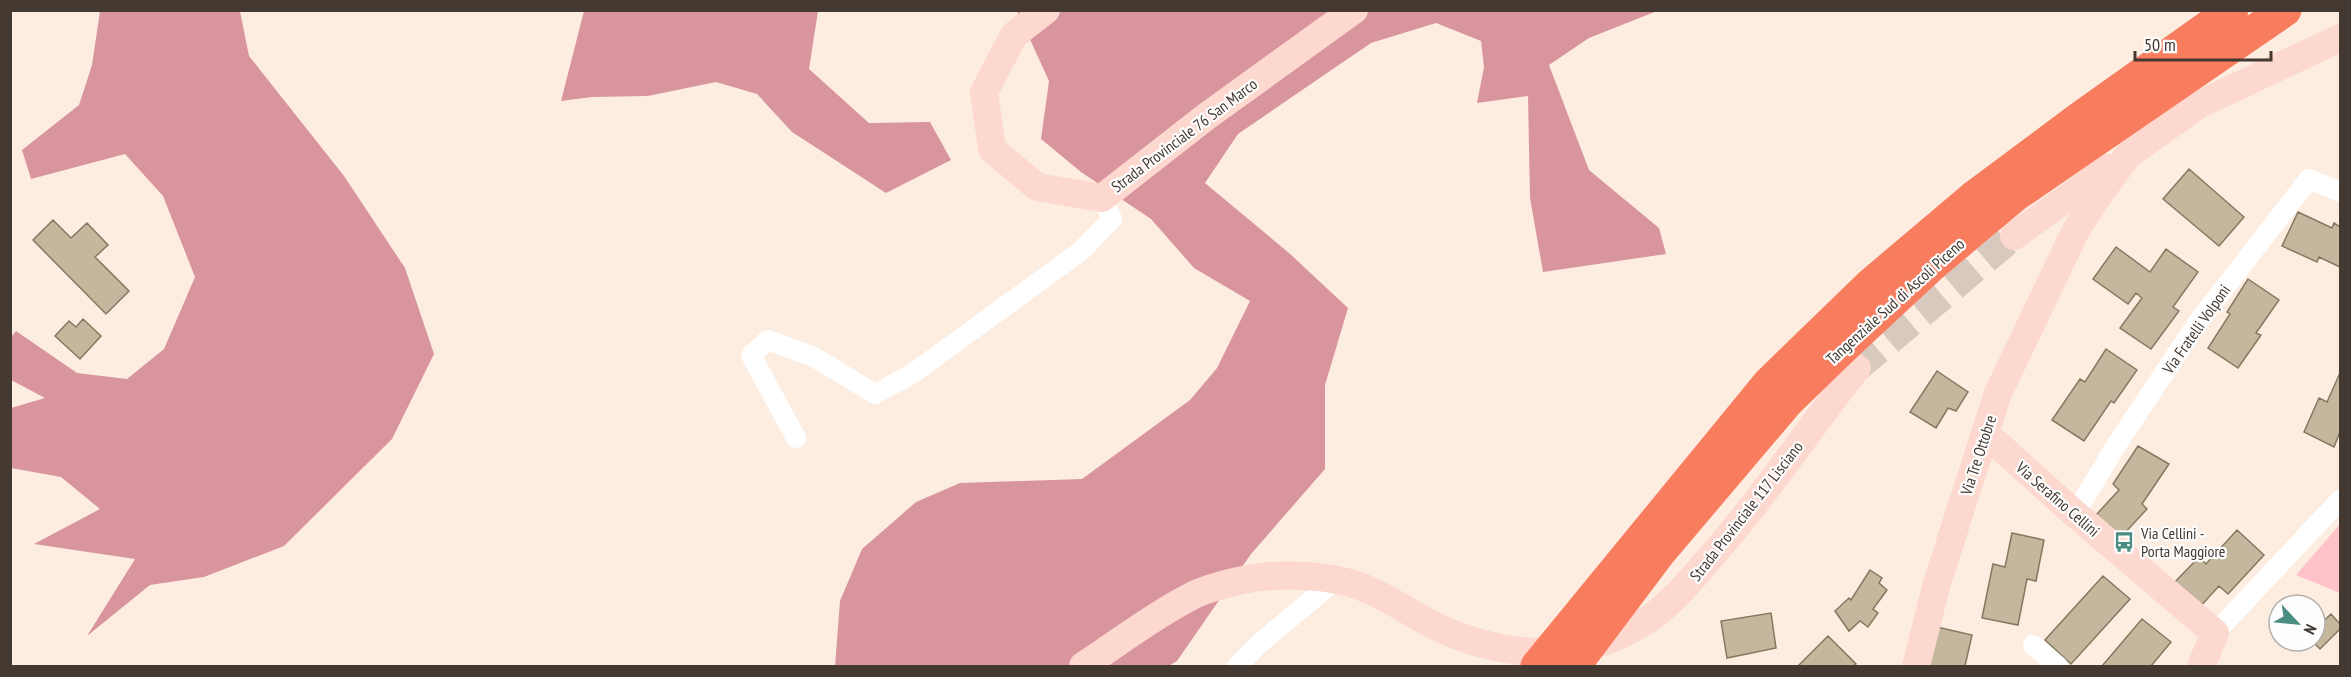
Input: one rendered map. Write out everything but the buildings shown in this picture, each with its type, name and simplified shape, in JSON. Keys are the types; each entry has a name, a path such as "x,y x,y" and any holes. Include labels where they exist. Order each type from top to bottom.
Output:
{"highway":[{"name":"Tangenziale Sud di Ascoli Piceno","path":"1537,666 1769,383 1870,285 1974,197 2232,10"},
{"name":"Tangenziale Sud di Ascoli Piceno","path":"1574,666 1659,553 1787,402 1932,265 2014,196 2285,10"}],"street":[{"name":"Strada Provinciale 76 San Marco","path":"1046,10 1014,35 984,92 992,148 1037,187 1102,198 1207,116 1354,10"},
{"path":"2128,154 2070,241 2054,245 2036,238 2014,236 2043,214 2128,154 2198,105 2340,38"},
{"name":"Via Fratelli Volponi","path":"2075,514 2117,444 2198,322 2309,179 2340,192"},
{"path":"796,438 751,354 768,340 814,357 875,394 912,374 1081,251 1112,219 1102,198"},
{"name":"Via Tre Ottobre","path":"1916,666 1937,584 1998,393 2070,241"},
{"name":"Strada Provinciale 117 Lisciano","path":"1083,666 1191,596 1232,583 1272,576 1336,580 1368,589 1437,626 1482,644 1516,652 1550,653 1582,649 1617,636 1651,618 1684,589 1721,546 1857,368"},
{"name":"Via Serafino Cellini","path":"1985,433 2075,514 2215,633"},
{"path":"2201,666 2215,633 2340,500"},
{"path":"1237,666 1260,643 1336,580"},
{"path":"2033,645 2058,666"}],"shaded area":[{"path":"100,11 240,11 249,56 344,176 405,268 434,354 392,439 284,546 204,577 150,585 87,636 135,559 34,544 100,509 61,477 11,468 11,408 45,398 11,380 11,337 16,331 77,373 127,379 164,349 195,277 163,196 125,154 31,179 22,150 79,105 92,65"},
{"path":"584,11 818,11 809,69 869,123 930,122 951,160 886,193 792,132 757,94 716,82 648,96 592,97 561,101"},
{"path":"1017,11 1657,11 1589,38 1549,65 1589,170 1659,228 1666,254 1543,272 1530,198 1528,96 1477,103 1484,67 1481,41 1436,23 1371,43 1238,134 1205,183 1289,253 1348,308 1325,385 1325,469 1251,554 1177,661 1169,666 835,666 840,601 862,549 916,502 960,483 1082,479 1190,400 1217,368 1250,301 1194,268 1151,219 1081,172 1041,139 1049,81"},
{"path":"2340,524 2340,593 2296,575"}],"tunnel":[{"path":"1857,368 2014,236"}],"place":[{"name":"Via Cellini - Porta Maggiore","path":"2124,542"}]}
